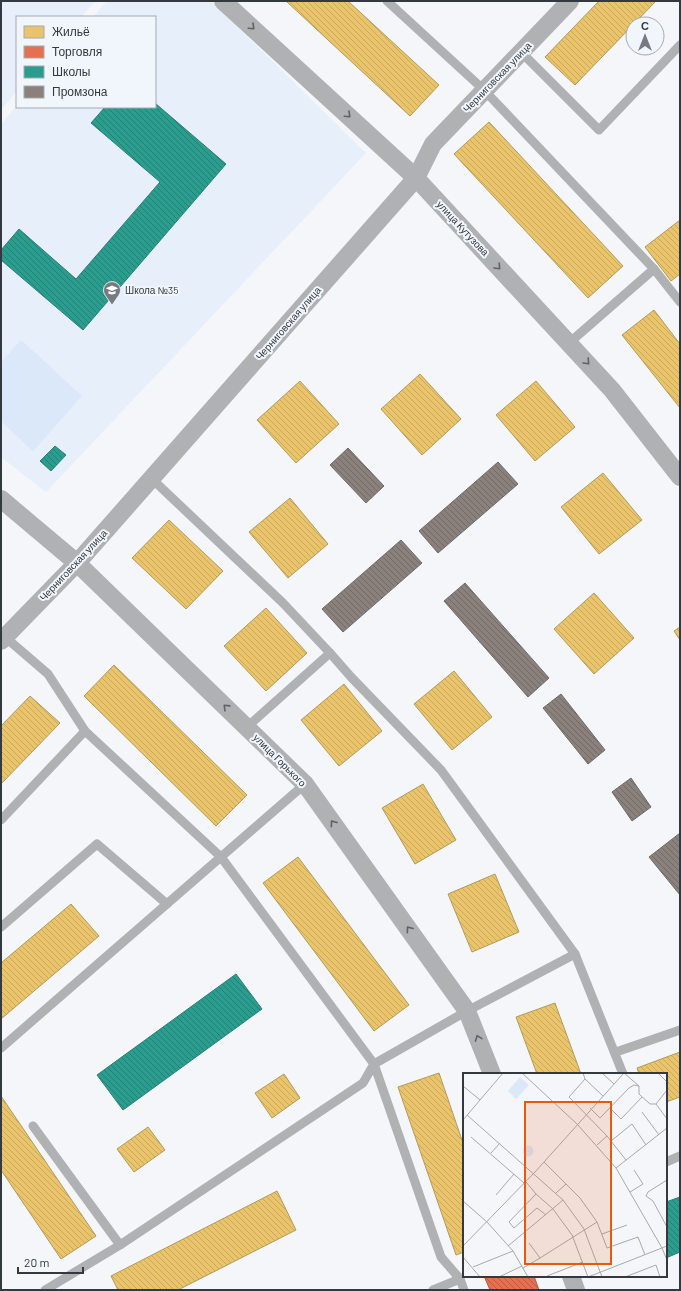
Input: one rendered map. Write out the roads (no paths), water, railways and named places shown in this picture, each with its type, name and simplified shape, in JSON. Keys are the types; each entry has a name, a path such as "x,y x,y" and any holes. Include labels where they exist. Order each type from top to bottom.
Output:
{"street":[{"name":"улица Кутузова","path":"223,1 416,178 612,390 680,477"},
{"name":"Черниговская улица","path":"3,639 77,563 416,178 433,144 570,1"},
{"name":"улица Горького","path":"1,499 77,563 305,784 468,1010 492,1073"},
{"path":"571,1277 576,1290"}],"lane":[{"path":"387,1 484,90 654,270 680,302"},
{"path":"521,52 599,130 678,51"},
{"path":"569,343 654,270"},
{"path":"151,478 282,603 441,770 575,954 624,1073"},
{"path":"3,639 48,674 85,731 221,857 374,1064 441,1257 460,1280 464,1290"},
{"path":"247,728 330,653"},
{"path":"1,820 85,731"},
{"path":"1,1048 305,784"},
{"path":"1,927 97,844 167,904"},
{"path":"45,1290 120,1246 363,1083 374,1064 468,1010 575,954"},
{"path":"616,1052 680,1030"},
{"path":"33,1126 120,1246"},
{"path":"667,1162 680,1156"},
{"path":"433,1290 460,1280"}],"place":[{"name":"Школа №35","path":"112,305"}]}
